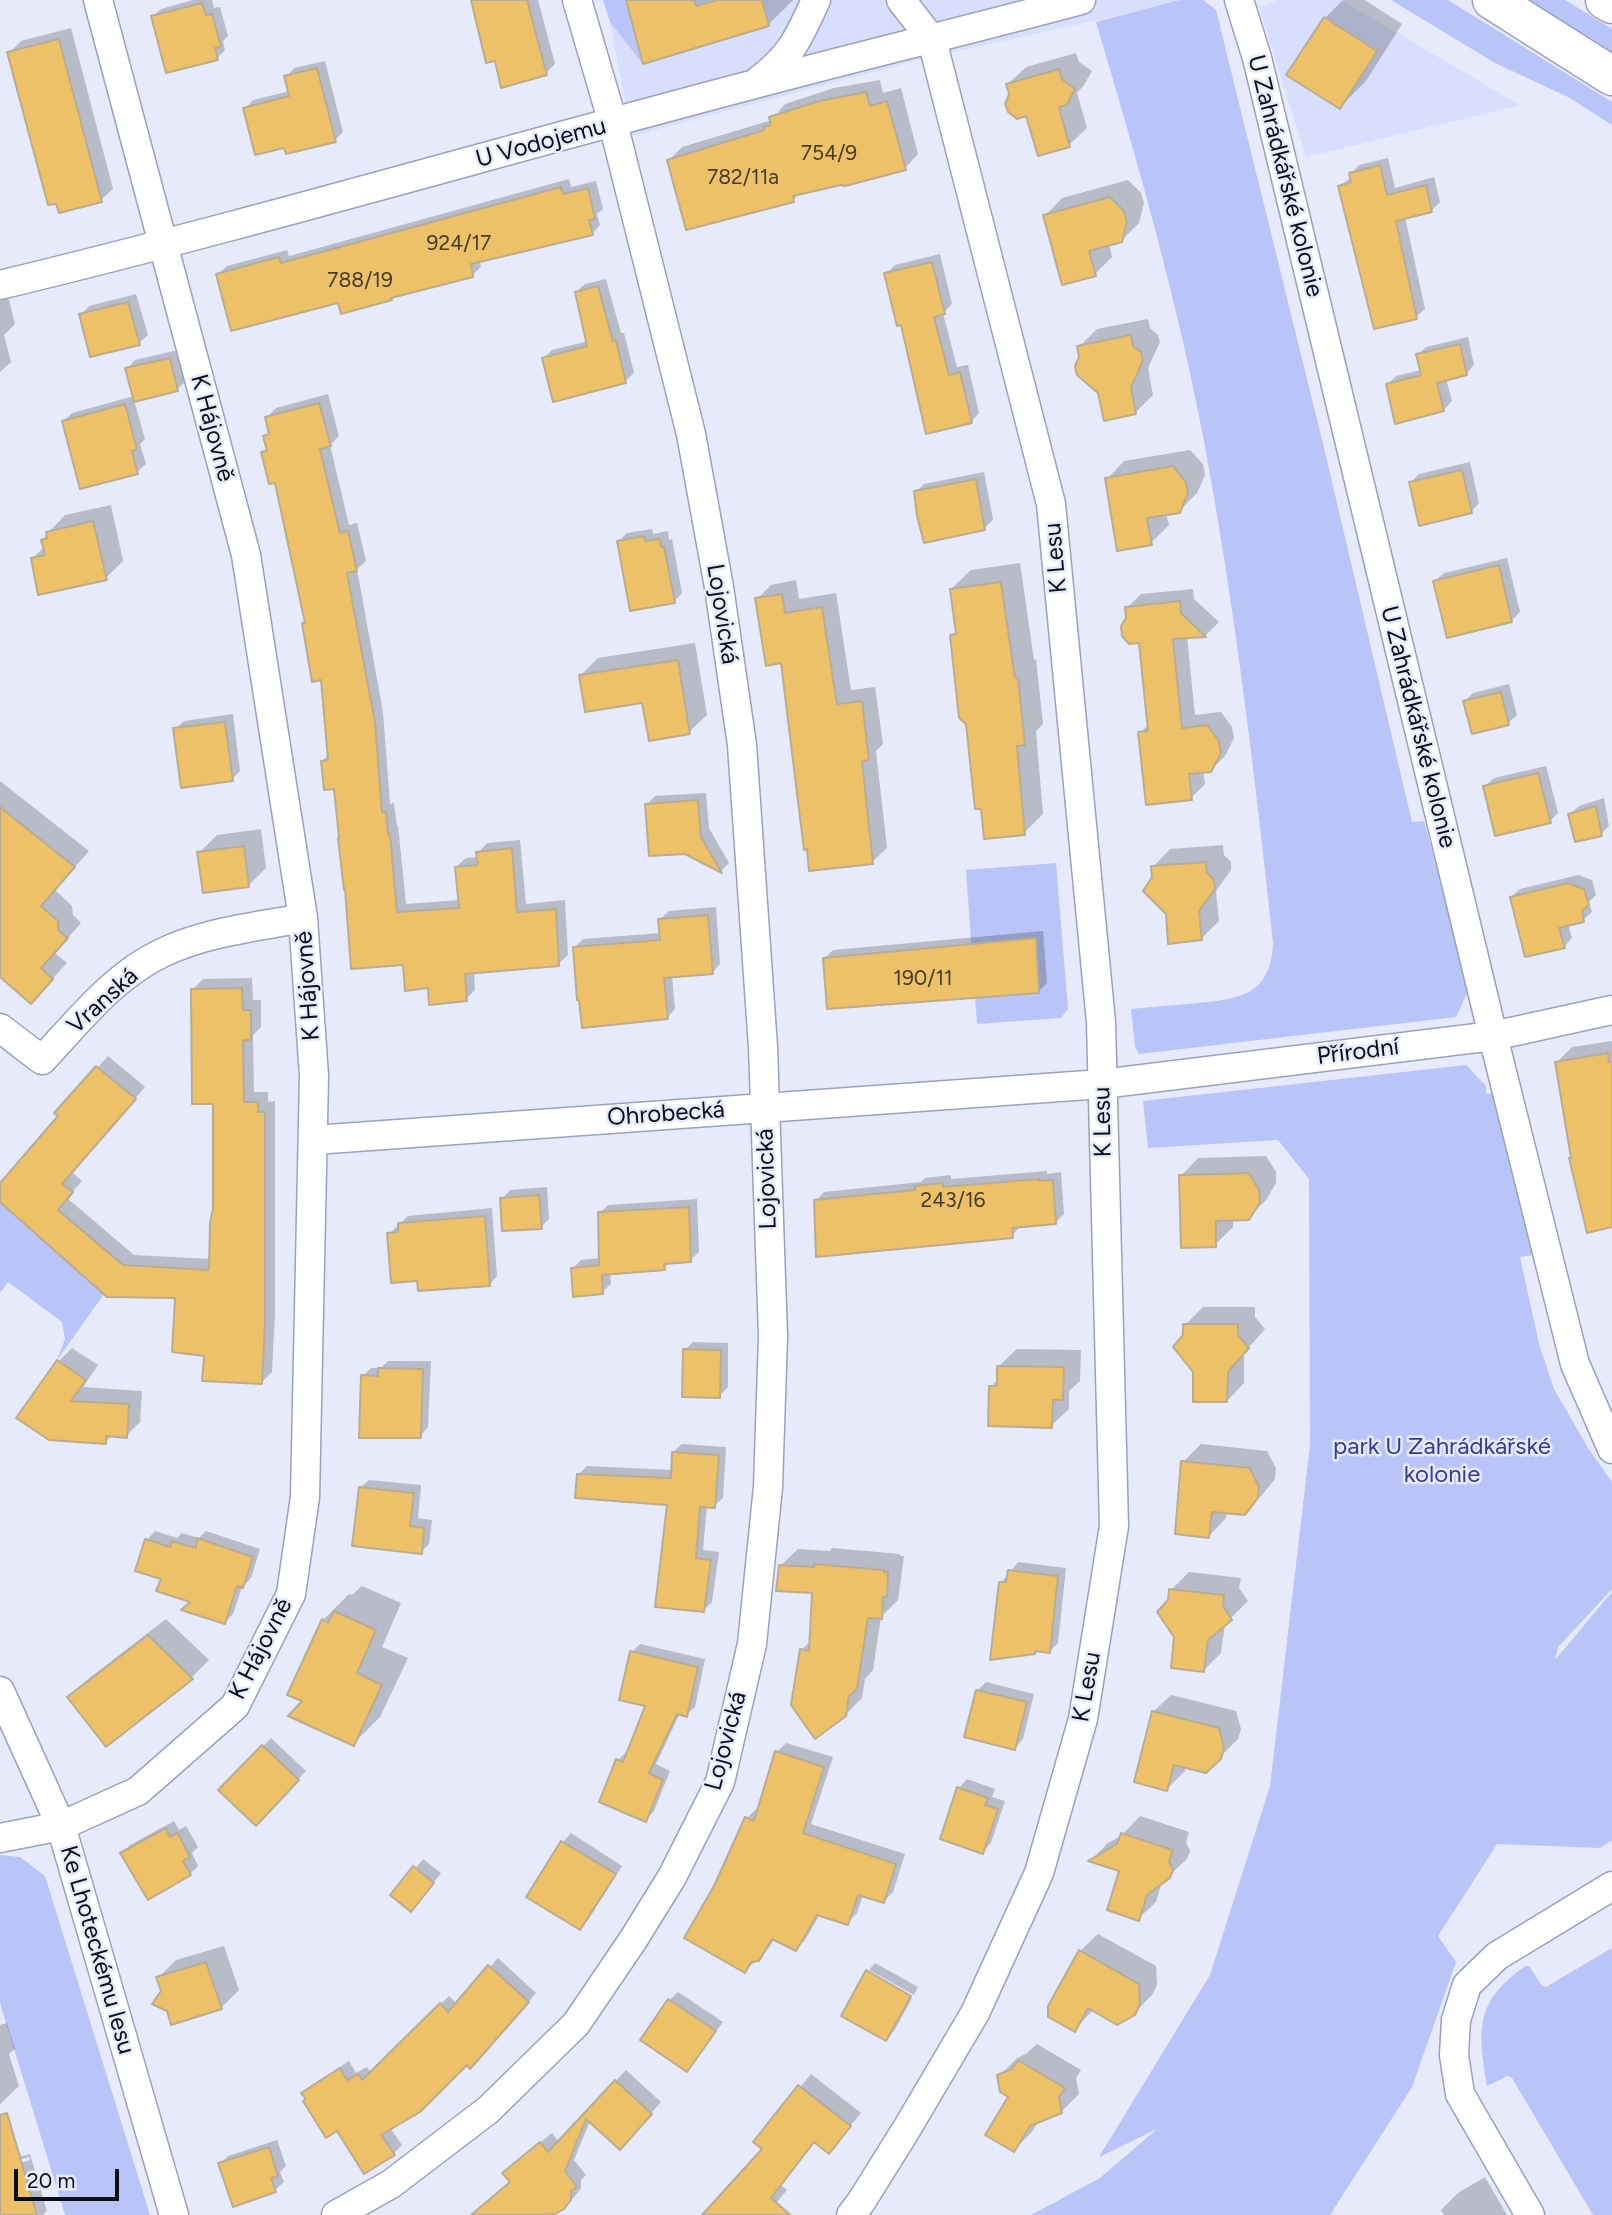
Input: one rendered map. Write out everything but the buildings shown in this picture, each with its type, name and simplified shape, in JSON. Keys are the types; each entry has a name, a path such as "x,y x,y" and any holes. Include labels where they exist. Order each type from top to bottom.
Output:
{"main road":[{"path":"1492,0 1612,76"},
{"path":"1605,0 1612,4"}],"street":[{"name":"K Hájovně","path":"0,1838 61,1826 138,1790 235,1706 290,1594 305,1497 314,1076 303,918 246,555 99,0"},
{"name":"Lojovická","path":"336,2215 391,2184 488,2110 576,2024 634,1940 672,1877 720,1782 752,1644 768,1487 773,1335 755,916 742,745 719,587 691,434 612,123 577,0"},
{"path":"754,84 780,64 797,42 816,0"},
{"name":"K Lesu","path":"851,2215 906,2130 975,2013 1039,1873 1083,1718 1114,1526 1101,1022 1051,504 932,40 901,0"},
{"name":"U Vodojemu","path":"0,285 163,246 754,84 1081,0"},
{"name":"U Zahrádkářské kolonie","path":"1239,0 1260,71 1575,1364 1612,1449"},
{"name":"Vranská","path":"0,1028 42,1060 114,984 161,953 208,937 303,918"},
{"name":"Přírodní","path":"1102,1084 1493,1036 1612,1010"},
{"name":"Ohrobecká","path":"314,1140 1102,1084"},
{"name":"Ke Lhoteckému lesu","path":"0,1691 61,1826 174,2215"},
{"path":"1530,2215 1460,2094 1454,2055 1456,2020 1467,1985 1497,1956 1612,1885"}],"shaded area":[{"path":"603,0 1201,0 1179,2 926,58 632,136 610,22"},
{"path":"1277,0 1341,0 1520,105 1306,157 1259,7"}],"green space":[{"path":"603,0 626,0 643,64 610,22"},
{"path":"1180,0 1203,0 1216,10 1324,448 1412,822 1424,821 1469,989 1456,1017 1139,1054 1135,1047 1131,1009 1228,999 1251,991 1266,973 1273,943 1243,692 1204,441 1169,282 1096,22"},
{"path":"1391,0 1448,0 1612,102 1612,125 1568,97 1495,63"},
{"path":"1525,0 1565,0 1612,29 1612,54"},
{"path":"1056,863 1068,1009 1061,1018 977,1024 966,870","holes":["1035,938 1039,993 993,997 989,942"]},
{"name":"park U Zahrádkářské kolonie","path":"1466,1065 1486,1086 1486,1094 1495,1093 1534,1255 1520,1257 1539,1344 1554,1389 1588,1448 1612,1482 1612,1589 1558,1647 1555,1660 1612,1592 1612,1840 1600,1848 1497,1844 1438,1936 1456,1962 1412,2087 1330,2215 1031,2215 1100,2178 1157,2129 1099,2157 1210,1975 1270,1786 1310,1445 1309,1179 1278,1140 1148,1148 1143,1101"},
{"path":"0,1202 104,1294 57,1360 65,1339 62,1322 8,1282 0,1293"},
{"path":"0,1855 20,1857 45,1876 150,2215 65,2215 0,2003"},
{"path":"1612,1948 1612,2215 1593,2215 1512,2078 1507,2076 1487,2086 1482,2033 1488,2005 1496,1992 1525,1966 1529,1966 1542,1986 1546,1987"}]}
